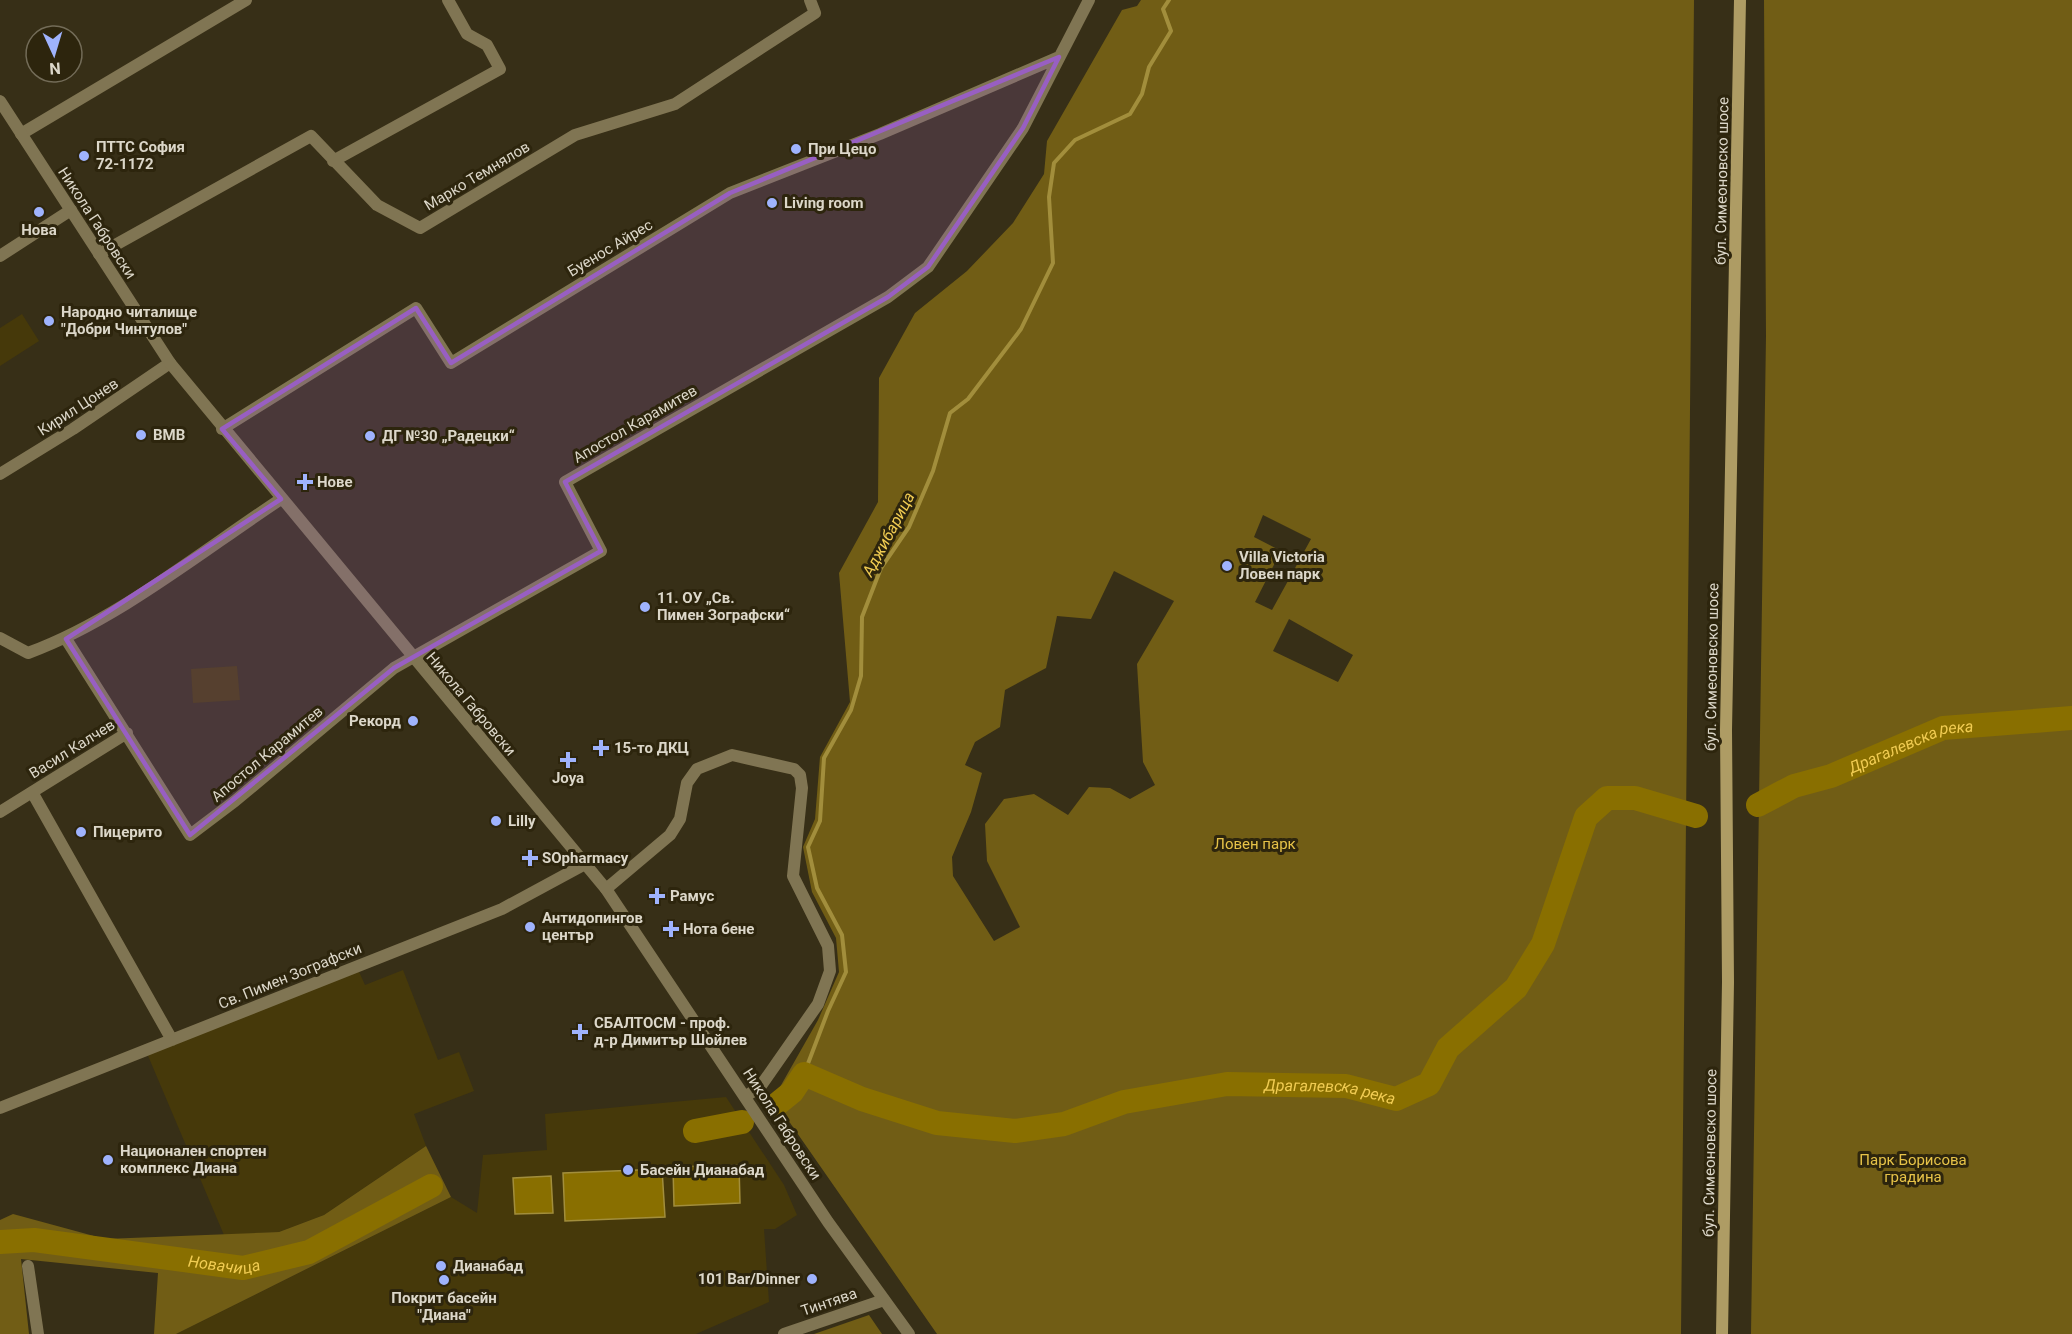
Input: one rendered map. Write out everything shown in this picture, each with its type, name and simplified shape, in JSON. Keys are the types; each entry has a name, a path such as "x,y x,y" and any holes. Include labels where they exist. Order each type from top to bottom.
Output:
{"main road":[{"name":"бул. Симеоновско шосе","path":"1722,1334 1728,982 1726,718 1740,0"}],"street":[{"path":"21,134 246,0"},
{"path":"333,161 500,69 487,45 467,34 448,0"},
{"name":"Марко Темнялов","path":"99,254 311,136 377,205 420,228 575,135 675,104 815,13 810,0"},
{"name":"Апостол Карамитев","path":"127,732 190,835 235,801 394,668 601,551 565,482 888,297 928,267 1023,128 1089,0"},
{"name":"Буенос Айрес","path":"222,429 416,308 451,363 730,193 880,134 1059,57"},
{"name":"Никола Габровски","path":"0,101 170,363 222,429 587,863 746,1096 828,1222 909,1334"},
{"path":"0,256 70,210"},
{"name":"Кирил Цонев","path":"0,474 73,429 170,363"},
{"path":"0,638 28,653 66,639 167,576 281,499"},
{"name":"Васил Калчев","path":"0,812 127,732 66,639"},
{"path":"606,889 670,835 680,819 687,783 697,769 732,755 794,769 800,775 802,788 793,876 828,946 830,971 818,1004 760,1087 746,1096"},
{"path":"32,792 172,1040"},
{"name":"Св. Пимен Зографски","path":"0,1108 502,909 587,863"},
{"path":"28,1266 38,1334"},
{"name":"Тинтява","path":"784,1334 803,1330 884,1300"}],"highlighted area":[{"path":"1059,57 1023,128 928,267 888,297 565,482 601,551 394,668 190,835 66,639 281,499 222,429 416,308 451,363 730,193"}],"shaded area":[{"path":"22,314 39,341 0,366 0,328"},
{"path":"237,666 240,700 193,703 191,669"},
{"path":"356,965 365,985 403,970 438,1060 459,1052 474,1091 414,1114 426,1146 324,1215 279,1232 224,1235 146,1051"},
{"path":"726,1097 784,1185 797,1215 775,1229 764,1229 769,1302 696,1334 176,1334 451,1197 477,1213 483,1155 547,1150 545,1114"},
{"path":"739,1165 740,1203 674,1206 673,1167"},
{"path":"662,1169 665,1217 565,1221 563,1173"},
{"path":"551,1176 553,1213 515,1214 513,1178"}],"green space":[{"name":"Ловен парк","path":"1141,0 1694,0 1681,1334 937,1334 779,1107 780,1087 818,1020 839,972 836,938 812,892 803,847 815,819 820,757 850,702 839,573 878,502 879,378 915,313 967,271 1013,223 1044,174 1047,141 1122,10 1137,6","holes":["1263,515 1311,539 1272,610 1255,602 1281,551 1254,537","1114,571 1174,601 1137,664 1143,762 1155,785 1130,799 1110,788 1089,787 1068,815 1034,794 1004,799 985,824 987,861 1020,927 994,941 953,876 952,857 971,812 982,773 965,765 975,742 1000,727 1005,690 1046,668 1057,616 1091,619","1289,619 1353,655 1338,682 1273,651"]},
{"name":"Парк Борисова градина","path":"1764,0 2072,0 2072,1334 1751,1334 1766,336"},
{"path":"426,1146 451,1197 176,1334 154,1334 158,1273 21,1259 29,1334 0,1334 0,1220 13,1214 105,1239 279,1232 324,1215"},
{"path":"869,1315 882,1334 814,1334"}],"waterway":[{"name":"Аджибарица","path":"804,1074 846,972 842,935 817,888 808,847 820,821 824,758 851,710 861,676 862,617 881,568 909,527 933,471 950,413 968,399 1021,329 1053,263 1049,197 1054,163 1075,140 1130,114 1142,94 1149,67 1171,31 1163,9 1169,0"},
{"name":"Драгалевска река","path":"1758,805 1794,786 1831,776 1943,728 2072,718"},
{"name":"Драгалевска река","path":"776,1105 792,1092 804,1074 862,1099 937,1123 1015,1131 1064,1124 1124,1102 1227,1084 1346,1086 1396,1099 1429,1084 1448,1048 1516,988 1543,944 1586,817 1607,798 1635,798 1696,816"},
{"name":"Новачица","path":"695,1131 742,1122"},
{"name":"Новачица","path":"0,1242 34,1240 243,1268 309,1252 431,1186"}],"place":[{"name":"При Цецо","path":"796,149"},
{"name":"ПТТС София 72-1172","path":"84,156"},
{"name":"Living room","path":"772,203"},
{"name":"Нова","path":"39,212"},
{"name":"Народно читалище \"Добри Чинтулов\"","path":"49,321"},
{"name":"BMB","path":"141,435"},
{"name":"ДГ №30 „Радецки“","path":"370,436"},
{"name":"Нове","path":"305,482"},
{"name":"Villa Victoria Ловен парк","path":"1227,566"},
{"name":"11. ОУ „Св. Пимен Зографски“","path":"645,607"},
{"name":"Рекорд","path":"413,721"},
{"name":"15-то ДКЦ","path":"601,748"},
{"name":"Joya","path":"568,760"},
{"name":"Lilly","path":"496,821"},
{"name":"Пицерито","path":"81,832"},
{"name":"SOpharmacy","path":"530,858"},
{"name":"Рамус","path":"657,896"},
{"name":"Антидопингов център","path":"530,927"},
{"name":"Нота бене","path":"671,929"},
{"name":"СБАЛТОСМ - проф. д-р Димитър Шойлев","path":"580,1032"},
{"name":"Национален спортен комплекс Диана","path":"108,1160"},
{"name":"Басейн Дианабад","path":"628,1170"},
{"name":"Дианабад","path":"441,1266"},
{"name":"101 Bar/Dinner","path":"812,1279"},
{"name":"Покрит басейн \"Диана\"","path":"444,1280"}]}
